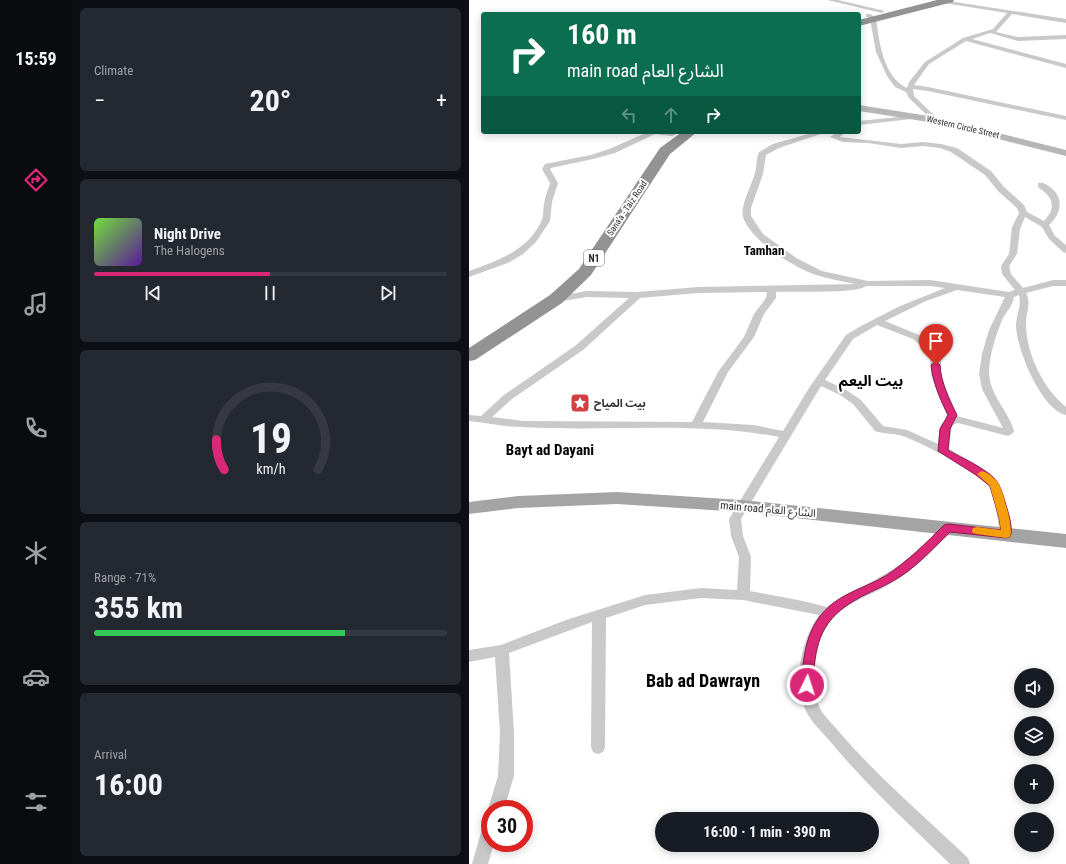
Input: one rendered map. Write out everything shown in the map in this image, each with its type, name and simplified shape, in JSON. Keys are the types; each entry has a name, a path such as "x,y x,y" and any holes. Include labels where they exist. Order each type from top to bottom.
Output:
{"highway":[{"path":"867,17 882,11 931,0"},
{"path":"867,17 945,0"},
{"name":"Sana'a - Taiz Road","path":"469,342 549,296 573,269 638,172 651,149 672,134"},
{"name":"Sana'a - Taiz Road","path":"469,356 549,296 585,272 665,150 687,134"}],"main road":[{"name":"main road الشارع العام","path":"469,508 519,502 617,498 742,506 1066,540"}],"street":[{"path":"830,0 844,1 882,11"},
{"path":"945,0 1066,21"},
{"path":"935,120 911,97 909,89 911,83 927,63 965,39 995,30 1011,12"},
{"path":"867,17 876,36 887,72 896,85 909,89 928,89 1066,118"},
{"path":"991,32 1018,39 1066,37"},
{"path":"965,39 1066,66"},
{"name":"Western Circle Street","path":"861,108 935,120 1066,153"},
{"path":"861,123 918,117"},
{"path":"861,126 875,122"},
{"path":"469,274 505,261 520,252 533,240 546,221 548,202 554,183 546,169 548,166 599,155 627,145 649,134"},
{"path":"816,134 776,146 762,154 759,174 747,208 747,216 759,236 795,261 819,273 868,284"},
{"path":"838,134 834,136 843,140 868,140 901,146 923,144 941,146 954,150 988,173 1001,189 1021,207 1023,212 1045,225 1052,237 1066,250"},
{"path":"1041,185 1053,194 1056,206 1053,217 1045,225"},
{"path":"1023,212 1018,221 1013,256 1005,264 1004,268 1022,292 1024,303 1020,325 1023,346 1031,366 1049,395 1066,412"},
{"path":"549,296 604,294 637,295 698,290 855,288 868,284 911,282 1010,295 1042,285 1066,283"},
{"path":"743,595 745,557 737,536 735,519 819,382 849,337 856,331 877,320 926,298 958,287"},
{"path":"696,425 723,372 749,337 759,314 771,298 772,289"},
{"path":"484,419 507,397 579,348 637,295"},
{"path":"951,420 975,423 1001,432 1009,431 993,401 984,376 990,344 1000,316 1008,303 1010,295"},
{"path":"877,320 916,337 934,351 936,356 936,375 952,415 951,420 945,429 943,451"},
{"path":"819,382 844,393 857,402 879,429 902,432 943,451 989,479 994,485 1004,518 1006,534"},
{"path":"469,418 523,424 696,425 754,429 786,435"},
{"path":"948,528 913,561 896,574 848,599 829,613 815,634 809,653 807,685 811,706 856,762 962,864"},
{"path":"469,656 502,650 645,600 701,593 743,595 803,606 829,613"},
{"path":"598,747 599,615"},
{"path":"499,800 506,776 507,733 502,650"},
{"path":"480,864 483,852"}],"slow traffic":[{"path":"977,531 1006,534 1004,518 996,489 989,479 982,474"}],"place":[{"name":"بيت المياح","path":"580,403"}],"district":[{"name":"Tamhan","path":"764,250"},
{"name":"بيت اليعم","path":"871,381"},
{"name":"Bayt ad Dayani","path":"550,450"},
{"name":"Bab ad Dawrayn","path":"703,681"}],"route":[{"path":"807,685 809,653 815,634 829,613 848,599 890,578 913,561 948,528 1006,534 1004,518 994,485 989,479 979,472 943,451 945,429 947,423 951,420 952,415 936,375 936,365"}]}
